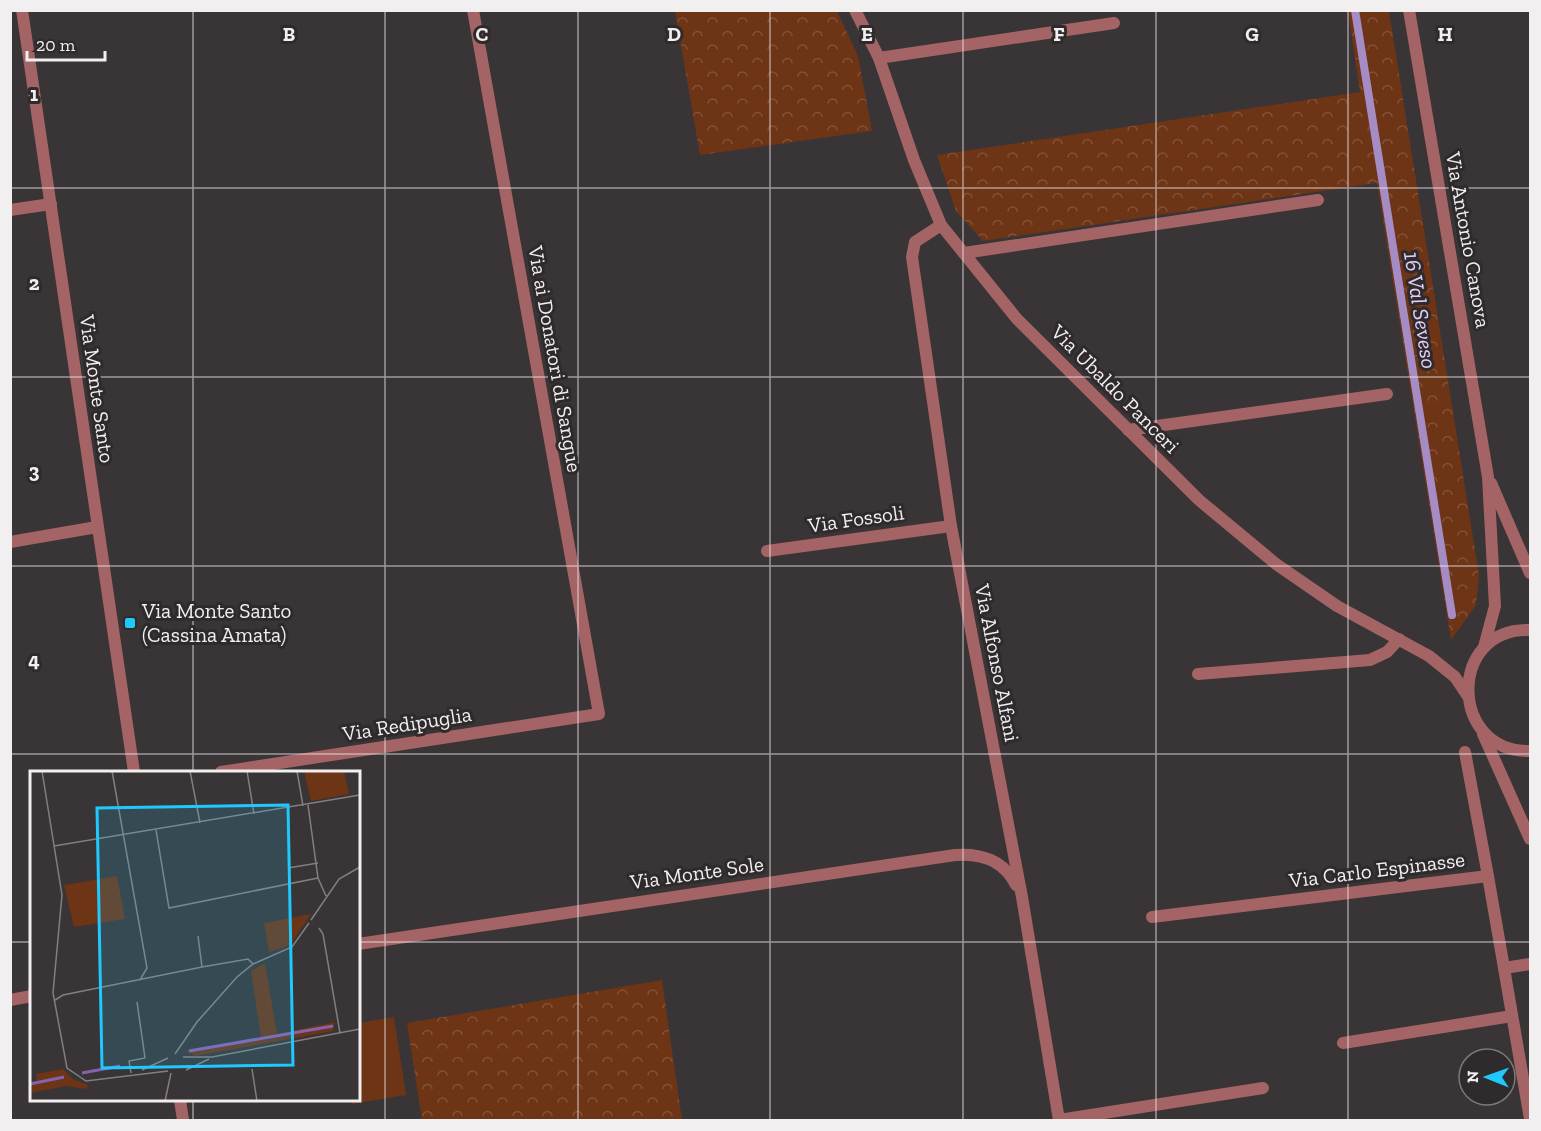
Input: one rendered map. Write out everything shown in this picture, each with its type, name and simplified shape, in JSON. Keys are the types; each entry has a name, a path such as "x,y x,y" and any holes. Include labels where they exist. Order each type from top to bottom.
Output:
{"street":[{"name":"Via Monte Santo","path":"22,10 134,771"},
{"name":"Via ai Donatori di Sangue","path":"473,10 599,714"},
{"name":"Via Ubaldo Panceri","path":"855,10 879,58 914,160 941,225 1017,319 1199,500 1276,564 1337,606 1399,639 1443,666 1467,695"},
{"name":"Via Antonio Canova","path":"1409,10 1488,477 1495,606 1484,647 1474,661 1468,678 1467,695"},
{"path":"879,58 1114,23"},
{"path":"964,253 1318,200"},
{"path":"10,210 51,204"},
{"name":"Via Alfonso Alfani","path":"941,225 915,242 912,257 951,526 1022,897 1059,1120"},
{"path":"1128,430 1388,394"},
{"name":"Via Antonio Canova","path":"1488,477 1530,573"},
{"name":"Via Fossoli","path":"766,551 951,526"},
{"path":"10,542 98,527"},
{"path":"1484,647 1501,635 1520,629 1530,630"},
{"path":"1197,674 1370,660 1387,652 1399,639"},
{"path":"1467,695 1471,712 1480,727 1530,839"},
{"name":"Via Redipuglia","path":"228,771 599,714"},
{"path":"1480,727 1493,740 1509,748 1530,751"},
{"path":"1465,752 1488,876"},
{"name":"Via Monte Sole","path":"360,944 970,854 994,861 1005,869 1013,878 1022,897"},
{"name":"Via Carlo Espinasse","path":"1152,917 1488,876 1530,1119"},
{"path":"1504,968 1530,964"},
{"path":"10,1000 30,996"},
{"path":"1343,1043 1512,1016"},
{"path":"1059,1120 1263,1088"},
{"path":"180,1101 183,1120"}],"green space":[{"path":"675,11 837,11 858,56 872,131 700,155"},
{"path":"1348,11 1389,11 1479,575 1476,605 1451,640 1377,183 983,241 956,211 937,155 1360,92"},
{"path":"662,980 682,1120 422,1120 407,1023"},
{"path":"394,1017 406,1095 352,1104 352,1101 360,1101 360,1023"}],"waterway":[{"name":"16 Val Seveso","path":"1355,10 1452,615"}],"place":[{"name":"Via Monte Santo (Cassina Amata)","path":"130,623"}]}
